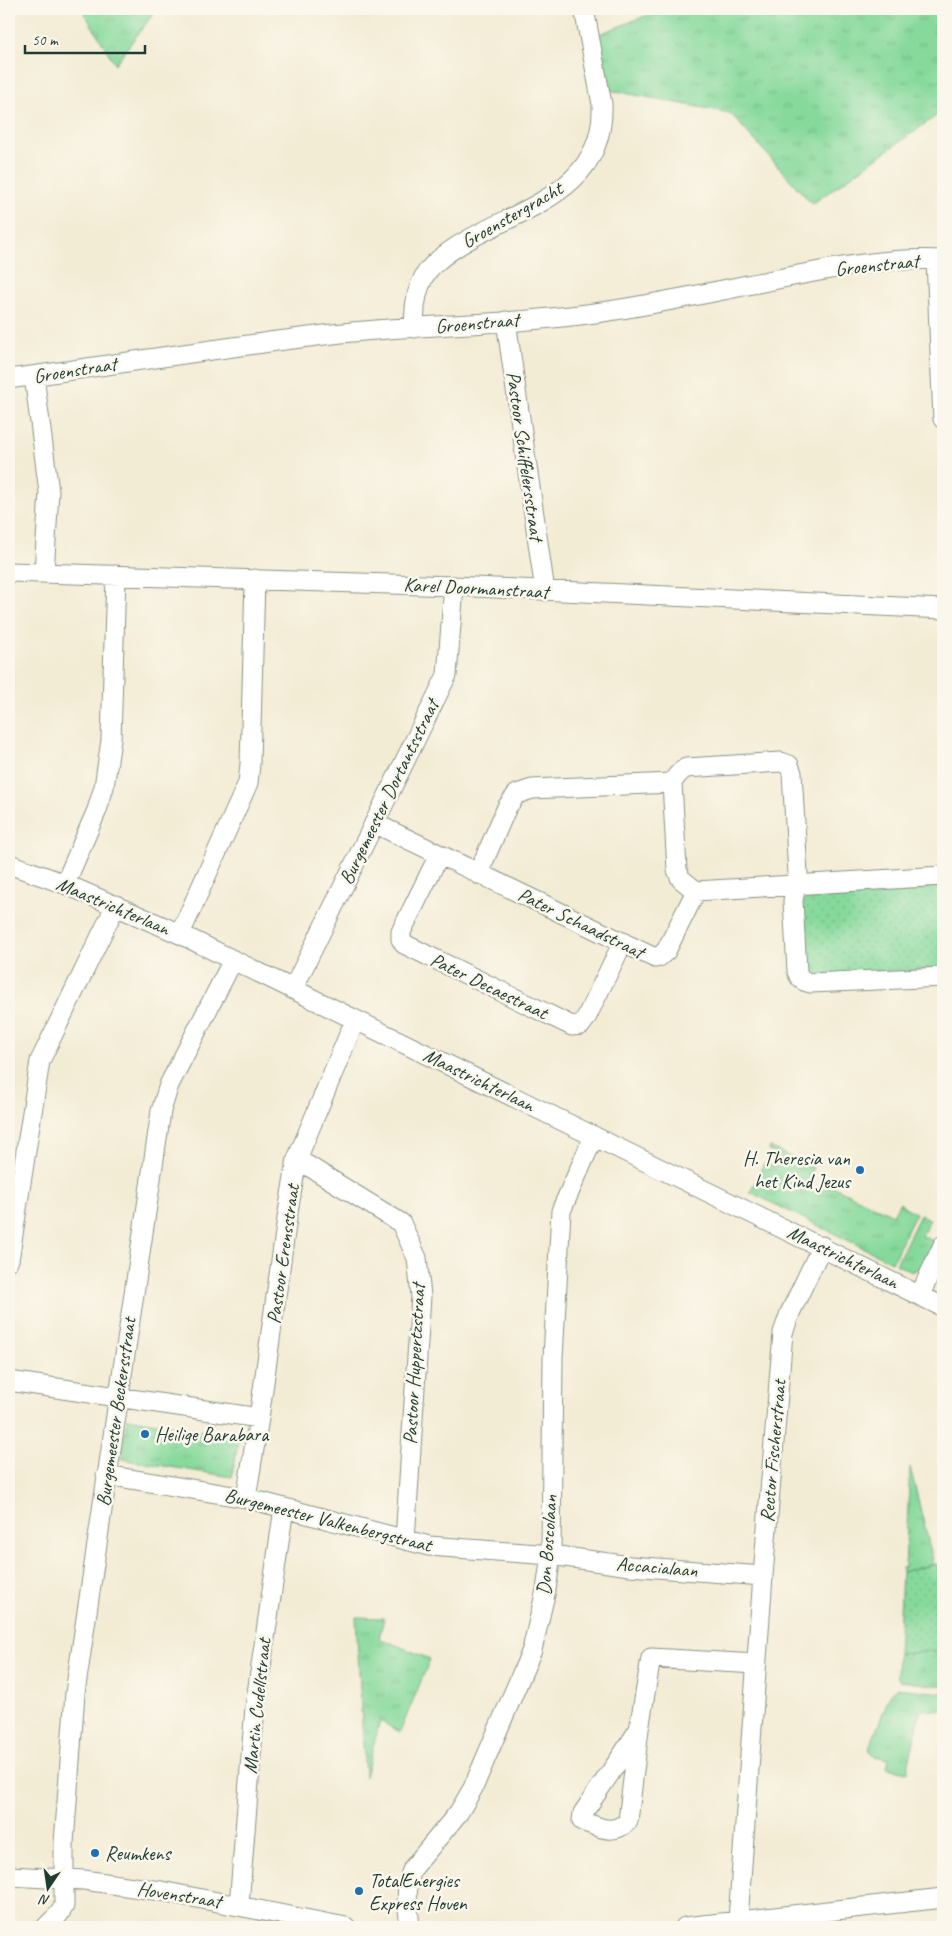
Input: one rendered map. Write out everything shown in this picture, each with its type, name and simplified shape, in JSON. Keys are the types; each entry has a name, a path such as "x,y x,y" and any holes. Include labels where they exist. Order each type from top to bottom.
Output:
{"street":[{"name":"Groenstergracht","path":"414,328 414,308 417,296 433,264 461,244 566,186 581,172 590,159 600,132 602,112 584,9"},
{"name":"Groenstraat","path":"9,380 218,348 264,344 333,334 578,315 850,266 914,260 940,260"},
{"path":"940,260 943,419"},
{"name":"Pastoor Schiffelersstraat","path":"506,321 545,591"},
{"path":"34,376 49,492 44,573"},
{"name":"Karel Doormanstraat","path":"9,572 454,586 943,609"},
{"path":"65,884 96,810 109,765 116,575"},
{"path":"180,934 248,783 255,579"},
{"name":"Burgemeester Dortantsstraat","path":"293,990 447,674 454,586"},
{"path":"943,876 796,885 696,891 681,879 677,870 672,783 679,772 686,768 781,762 789,765 792,773 798,874 796,885 793,901 797,971 799,977 804,981 811,983 943,977"},
{"path":"478,874 507,807 520,792 548,788 672,783"},
{"name":"Pater Schaadstraat","path":"374,823 650,956 659,957 663,955 696,891"},
{"name":"Pater Decaestraat","path":"439,854 401,932 401,939 404,944 572,1026 581,1025 586,1018 622,942"},
{"name":"Maastrichterlaan","path":"9,864 65,884 180,934 943,1306"},
{"path":"9,1260 40,1061 116,905"},
{"name":"Burgemeester Beckersstraat","path":"46,1927 62,1911 64,1902 64,1843 75,1693 162,1104 169,1085 233,960"},
{"name":"Pastoor Erensstraat","path":"246,1498 297,1158 356,1020"},
{"name":"Don Boscolaan","path":"410,1927 407,1893 409,1876 413,1868 459,1812 473,1788 532,1650 546,1590 551,1555 553,1358 561,1212 594,1136"},
{"name":"Pastoor Huppertzstraat","path":"297,1158 401,1223 417,1258 421,1296 404,1540"},
{"path":"920,1295 943,1245"},
{"name":"Rector Fischerstraat","path":"738,1920 762,1576 783,1332 822,1246"},
{"path":"9,1381 259,1418"},
{"name":"Burgemeester Valkenbergstraat","path":"106,1475 246,1498 429,1546 551,1555"},
{"name":"Martin Cudellstraat","path":"239,1905 255,1707 284,1508"},
{"name":"Accacialaan","path":"551,1555 630,1566 762,1576"},
{"path":"639,1729 583,1813 582,1821 607,1830 622,1828 628,1821 639,1729 651,1658 756,1664"},
{"name":"Hovenstraat","path":"9,1876 84,1880 161,1891 343,1927"},
{"path":"685,1927 943,1898"}],"green space":[{"path":"82,9 157,9 115,64"},
{"path":"663,9 943,9 943,111 812,204 730,113 609,90 597,35"},
{"path":"943,885 943,969 815,975 808,973 805,969 801,896 806,892"},
{"path":"770,1147 813,1168 808,1185 819,1190 822,1184 830,1188 832,1186 893,1215 900,1202 901,1205 916,1213 892,1262 750,1192 764,1163 775,1166 780,1155 768,1151"},
{"path":"920,1215 930,1219 922,1236 933,1241 921,1267 912,1272 896,1264"},
{"path":"127,1418 239,1437 232,1477 121,1459"},
{"path":"910,1467 934,1564 902,1572 902,1568 905,1567"},
{"path":"937,1564 943,1594 943,1650 898,1654 902,1572"},
{"path":"356,1617 384,1618 379,1638 430,1659 400,1732 380,1721 365,1777"},
{"path":"943,1650 943,1686 900,1681 897,1676 898,1654"},
{"path":"896,1688 943,1693 943,1711 921,1710 907,1772 887,1768 889,1759 874,1756 869,1749 891,1692"}],"place":[{"name":"H. Theresia van het Kind Jezus","path":"860,1170"},
{"name":"Heilige Barabara","path":"145,1434"},
{"name":"Reumkens","path":"95,1853"},
{"name":"TotalEnergies Express Hoven","path":"359,1891"}]}
